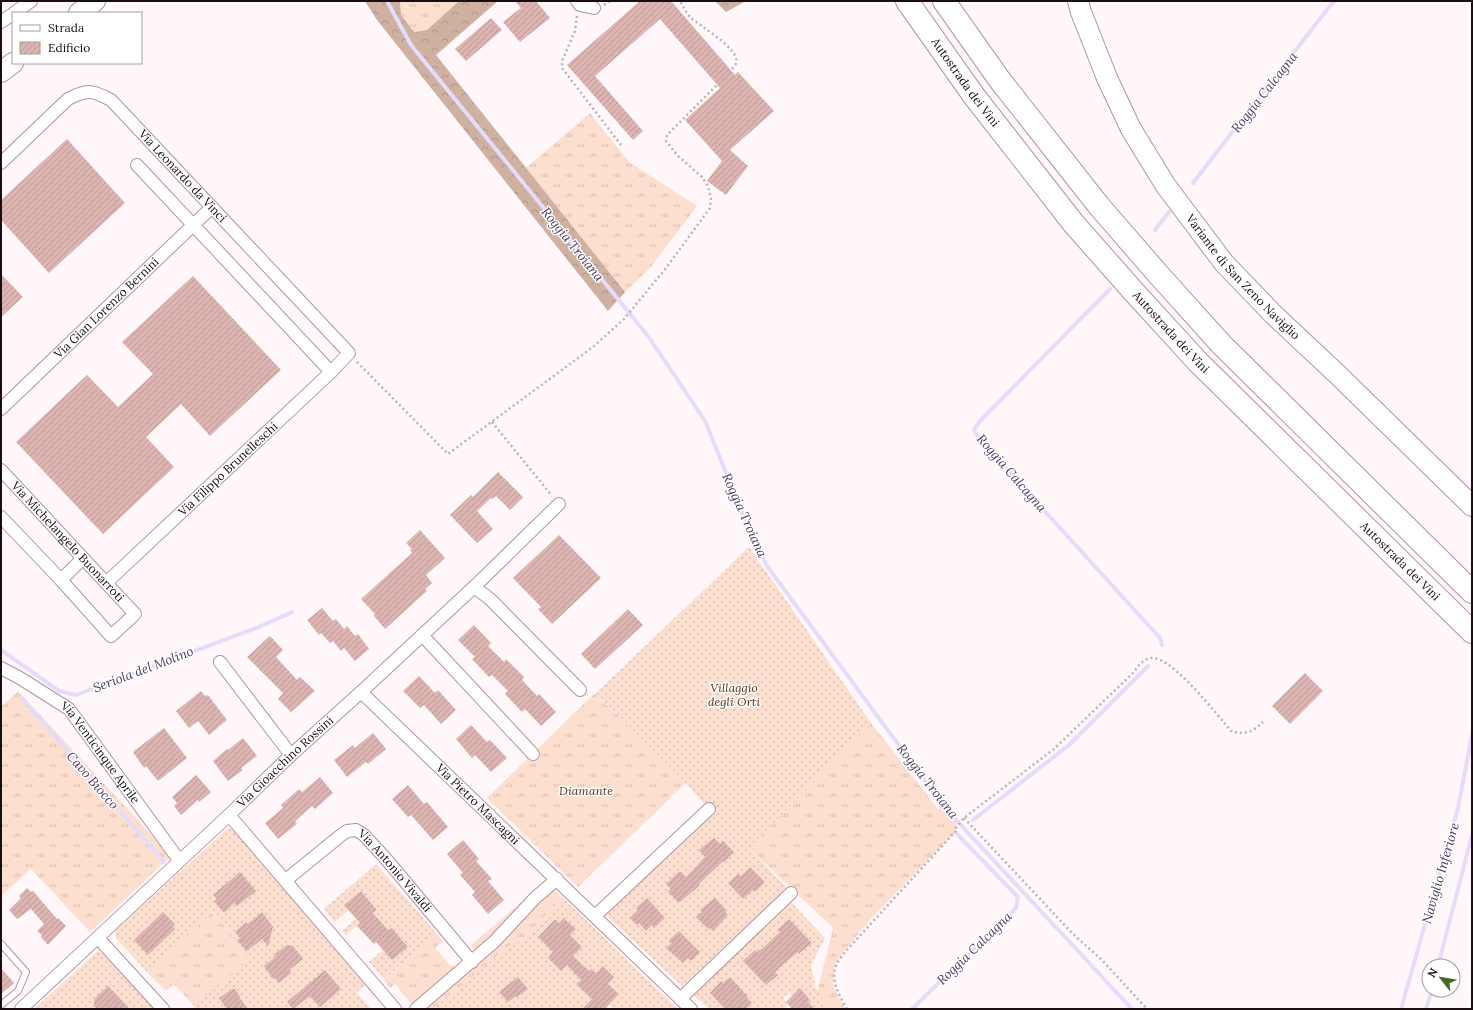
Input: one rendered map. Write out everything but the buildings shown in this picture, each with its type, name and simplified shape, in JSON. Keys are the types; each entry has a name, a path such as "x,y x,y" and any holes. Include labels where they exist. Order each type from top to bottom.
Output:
{"highway":[{"name":"Autostrada dei Vini","path":"907,1 974,96 1074,224 1134,292 1198,362 1472,632"},
{"path":"944,1 999,79 1099,206 1158,274 1221,344 1472,592"}],"main road":[{"path":"80,12 95,1"},
{"name":"Variante di San Zeno Naviglio","path":"1078,1 1107,78 1131,129 1166,186 1224,262 1273,314 1337,374 1472,506"},
{"path":"1,72 12,64"}],"street":[{"path":"15,12 31,1"},
{"path":"578,3 594,8"},
{"path":"1,22 12,14"},
{"name":"Via Leonardo da Vinci","path":"1,163 68,99 82,92 97,92 111,100 349,353"},
{"path":"137,165 331,372"},
{"name":"Via Gian Lorenzo Bernini","path":"1,409 212,206"},
{"name":"Via Filippo Brunelleschi","path":"106,583 331,372 349,353"},
{"name":"Via Michelangelo Buonarroti","path":"1,470 135,614 111,636 61,580"},
{"name":"Via Gioacchino Rossini","path":"21,1009 229,815 291,755 474,587 559,504"},
{"path":"1,517 61,580 83,558"},
{"path":"474,587 490,599 580,690"},
{"path":"422,635 533,754"},
{"path":"220,662 291,755"},
{"name":"Via Venticinque Aprile","path":"1,668 20,678 69,709 179,860"},
{"name":"Via Pietro Mascagni","path":"361,692 691,1009"},
{"path":"595,916 709,809"},
{"path":"229,815 396,1009"},
{"name":"Via Antonio Vivaldi","path":"286,880 322,856 347,831 356,830 364,835 387,860 472,962"},
{"path":"416,1009 495,941 535,898 557,879"},
{"path":"680,998 791,893"},
{"path":"98,938 163,1009"}],"lane":[{"path":"1,944 26,972 18,991 1,1005"}],"path":[{"path":"349,353 448,454 593,347 626,317 666,268 710,208 711,198 708,186 702,177 678,156 666,142 666,135 729,73 736,63 736,58 733,51 689,16 680,1"},
{"path":"578,3 575,31 562,61 562,68 621,145"},
{"path":"492,422 559,504"},
{"path":"847,1009 835,985 835,968 845,952 957,830 956,828 964,818 1054,749 1134,672 1141,663 1150,658 1159,659 1173,667 1232,732 1245,734 1254,730 1263,722"},
{"path":"964,818 1073,934 1102,960 1147,1009"}],"green space":[{"path":"365,1 400,1 401,15 414,32 427,30 459,1 498,1 436,55 625,292 608,311 377,20"},
{"path":"400,1 459,1 427,30 414,32 401,15"},
{"path":"715,1 746,1 726,12"},
{"path":"590,113 629,162 697,206 650,268 625,292 526,168"},
{"name":"Villaggio degli Orti","path":"749,547 871,723 749,848 787,888 682,986 606,915 713,814 686,783 596,693"},
{"path":"18,691 171,856 90,932 31,869 1,896 1,707"},
{"name":"Diamante","path":"595,693 686,783 578,887 487,798"},
{"path":"871,723 938,809 942,806 958,823 955,828 956,831 870,920 844,951 834,967 833,985 845,1009 813,1009 833,928 749,848"},
{"path":"228,828 233,830 365,985 357,993 371,1009 197,1009 194,1006 248,961 227,928 212,912 147,972 116,938 116,930"},
{"path":"376,864 437,934 384,979 369,962 383,950 392,960 408,946 392,928 388,930 373,913 377,910 361,891 345,905 349,910 335,922 324,909"},
{"path":"545,882 563,898 520,942 515,941 433,1009 419,1009 480,957 471,945"},
{"path":"563,898 678,1009 613,1009 609,1005 619,994 608,984 614,977 603,966 596,973 591,969 576,984 592,999 586,1005 591,1009 433,1009 515,941 520,942","holes":["565,918 576,929 570,935 573,956 575,958 569,967 567,965 561,971 548,958 553,952 538,937 555,919 559,923"]},
{"path":"790,901 825,938 811,965 815,986 828,1009 815,1009 808,1002 810,1000 800,989 792,996 789,993 783,998 788,1005 786,1007 787,1009 709,1009 692,994"},
{"path":"212,912 227,928 249,961 194,1006 174,984 166,991 147,972"},
{"path":"356,919 360,923 346,935 342,931"},
{"path":"437,934 443,941 435,948 451,966 454,965 458,971 413,1006 395,984 390,988 384,980"},
{"path":"98,951 102,953 154,1009 34,1009"}],"waterway":[{"name":"Roggia Troiana","path":"387,1 411,45 648,336 705,421 750,532 767,566 945,808 1132,1009"},
{"name":"Roggia Calcagna","path":"1193,183 1335,1"},
{"name":"Roggia Calcagna","path":"1155,230 1169,212"},
{"name":"Roggia Calcagna","path":"1110,289 980,421 974,430 980,440 1160,638 1162,645"},
{"name":"Seriola del Molino","path":"1,650 59,691 76,695 259,627 292,612"},
{"name":"Roggia Calcagna","path":"973,820 1069,745 1148,666"},
{"name":"Cavo Biocco","path":"22,698 164,862"},
{"name":"Naviglio Inferiore","path":"1401,1009 1458,808 1472,735"},
{"name":"Roggia Calcagna","path":"912,1009 1016,908 1018,897 956,833"},
{"path":"1440,958 1472,835"},
{"path":"1426,1009 1429,998"}]}
